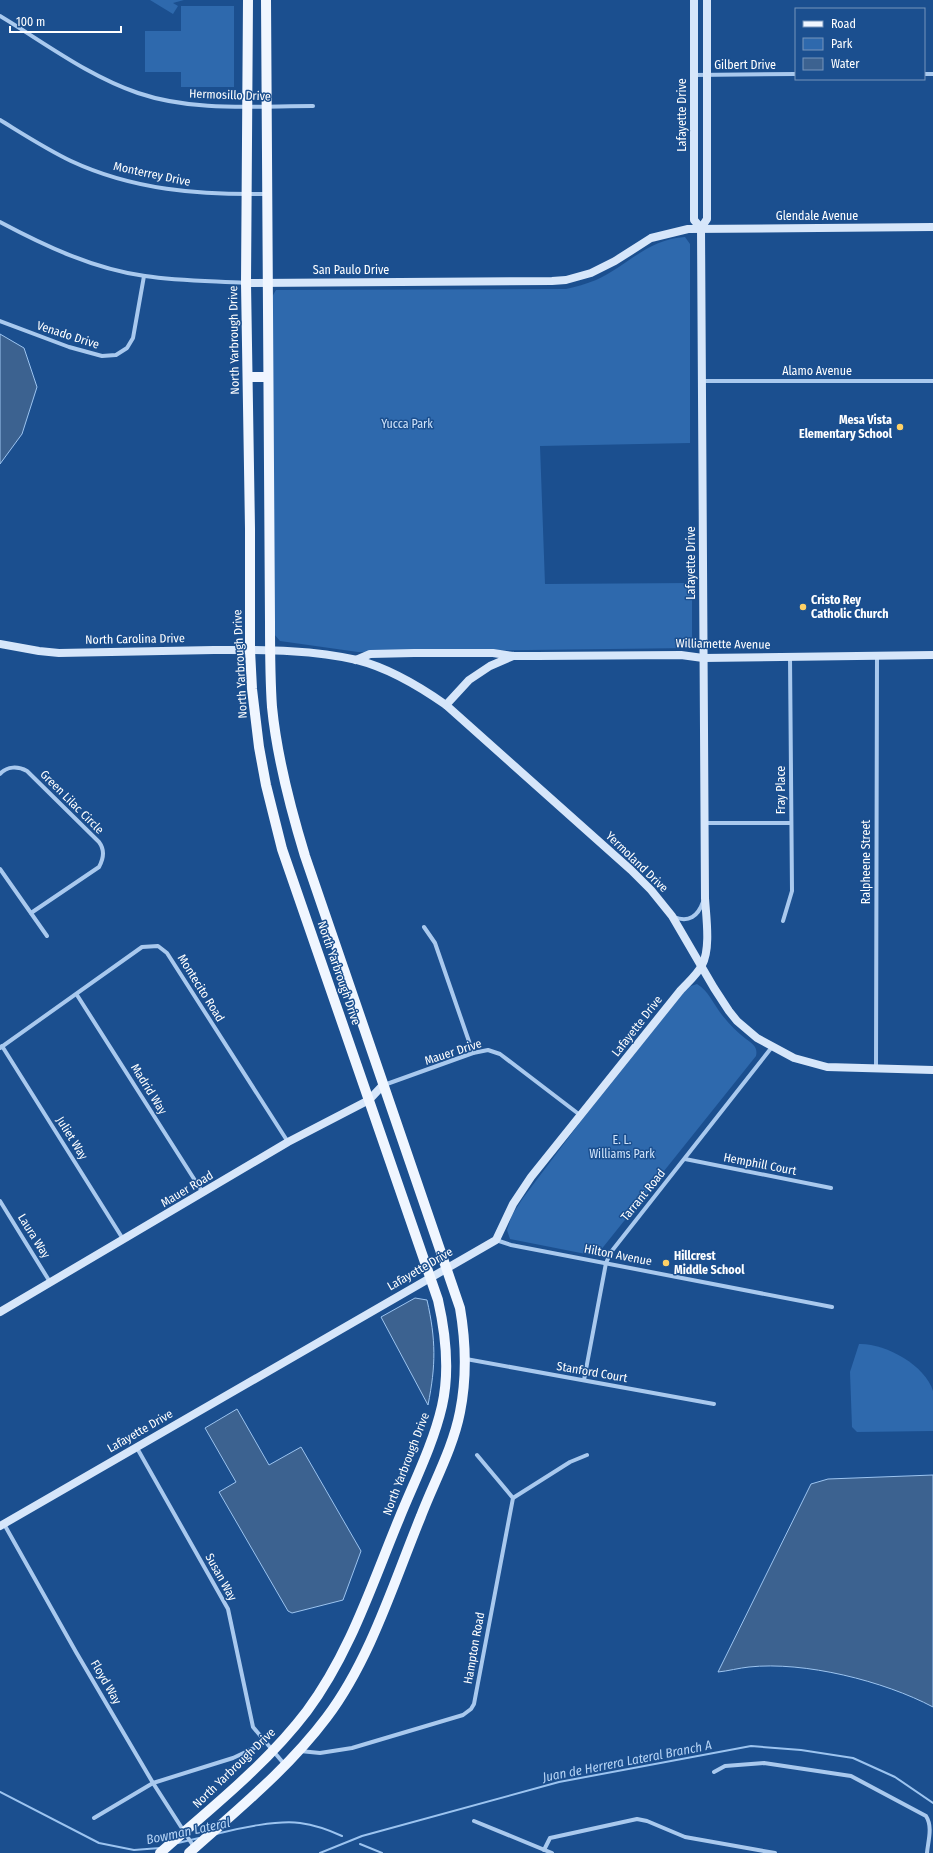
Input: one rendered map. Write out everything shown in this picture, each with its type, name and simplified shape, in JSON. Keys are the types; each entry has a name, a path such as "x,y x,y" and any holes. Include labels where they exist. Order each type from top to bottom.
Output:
{"main road":[{"name":"North Yarbrough Drive","path":"160,1853 273,1752 307,1710 340,1658 356,1626 434,1432 442,1406 445,1381 446,1353 444,1326 438,1300 282,849 265,780 255,718 250,650 246,283 248,0"},
{"name":"North Yarbrough Drive","path":"195,1847 299,1751 327,1716 356,1670 377,1625 454,1434 463,1397 466,1359 460,1308 447,1266 305,856 290,806 272,708 270,651 268,283 266,194 266,0"},
{"path":"248,377 268,377"},
{"path":"265,780 284,776"}],"street":[{"name":"Lafayette Drive","path":"694,0 694,220 701,228"},
{"name":"Lafayette Drive","path":"2,1524 137,1448 447,1266 496,1240 513,1204 531,1177 680,991 702,966 706,954 701,228 707,219 707,0"},
{"name":"Hermosillo Drive","path":"0,16 92,72 138,93 184,104 248,107 313,106"},
{"name":"Gilbert Drive","path":"694,75 795,74"},
{"name":"Monterrey Drive","path":"0,120 59,155 104,174 143,185 183,192 266,194"},
{"name":"San Paulo Drive","path":"0,222 54,249 101,265 144,276 246,283 566,280 604,267 651,238 677,231 701,228"},
{"name":"Glendale Avenue","path":"701,228 933,227"},
{"name":"Venado Drive","path":"0,321 69,347 102,356 116,355 127,348 133,338 144,276"},
{"name":"Alamo Avenue","path":"702,381 933,381"},
{"name":"North Carolina Drive","path":"0,644 39,651 59,652 270,651"},
{"name":"Williamette Avenue","path":"270,651 299,651 356,660 370,654 493,653 513,656 682,655 703,658 933,655"},
{"name":"Williamette Avenue","path":"446,705 474,677 513,656"},
{"name":"Ralpheene Street","path":"876,1068 877,656"},
{"name":"Fray Place","path":"783,921 792,891 790,657"},
{"name":"Yermoland Drive","path":"356,660 402,678 424,690 446,705 631,870 651,890 672,916 722,1001 737,1020 757,1038 794,1058 827,1067 933,1070"},
{"name":"Green Lilac Circle","path":"0,774 11,768 17,767 27,771 88,831 101,845 103,850 102,862 99,867 31,913"},
{"path":"704,823 791,823"},
{"path":"0,869 47,936"},
{"name":"Lafayette Drive","path":"672,916 680,919 692,918 699,913 705,898"},
{"path":"424,927 435,943 473,1053"},
{"name":"Montecito Road","path":"1,1047 77,995 142,947 154,945 163,948 167,953 288,1142"},
{"name":"Madrid Way","path":"77,995 203,1193"},
{"name":"Juliet Way","path":"1,1047 124,1240"},
{"name":"Tarrant Road","path":"584,1380 606,1263 611,1252 772,1047"},
{"name":"Mauer Drive","path":"384,1085 473,1053 488,1050 500,1054 580,1115"},
{"name":"Mauer Road","path":"0,1312 288,1142 369,1100 384,1085"},
{"name":"Hemphill Court","path":"685,1158 831,1188"},
{"name":"Laura Way","path":"0,1201 51,1283"},
{"name":"Hilton Avenue","path":"496,1240 511,1245 832,1307"},
{"name":"Stanford Court","path":"466,1359 714,1404"},
{"name":"Susan Way","path":"137,1448 228,1609 253,1727 265,1744 285,1765"},
{"path":"477,1455 513,1498 570,1462 587,1455"},
{"name":"Hampton Road","path":"299,1751 320,1753 366,1745 458,1717 471,1709 474,1704 513,1498"},
{"name":"Floyd Way","path":"2,1524 153,1783 195,1847"},
{"path":"94,1818 153,1783 233,1758 265,1744"},
{"path":"714,1772 725,1766 764,1763 851,1776 926,1816 929,1821 930,1828 927,1853"},
{"path":"544,1850 550,1838 637,1819 647,1821 685,1837 775,1853"},
{"path":"474,1821 552,1853"}],"green space":[{"path":"150,0 184,0 173,3 178,6 173,14"},
{"path":"181,6 234,6 234,87 181,87 181,72 145,72 145,31 181,31"},
{"name":"Yucca Park","path":"685,237 690,244 690,443 540,446 545,584 692,583 692,648 358,652 280,641 274,634 272,297 276,290 566,289 596,280 638,254 660,243"},
{"name":"E. L. Williams Park","path":"697,984 708,994 730,1025 739,1034 751,1042 756,1050 756,1056 596,1256 510,1239 507,1230 512,1215 523,1198 581,1121 688,987"},
{"path":"859,1344 880,1347 903,1357 913,1364 929,1381 933,1391 933,1431 857,1432 852,1427 850,1372"}],"water":[{"path":"0,334 24,348 37,387 22,434 0,464"},
{"path":"415,1298 427,1300 432,1328 434,1365 428,1405 381,1317"},
{"path":"237,1409 269,1465 301,1447 361,1551 343,1600 292,1613 288,1611 219,1492 236,1482 205,1428"},
{"path":"933,1475 933,1707 868,1681 818,1670 771,1666 749,1667 718,1672 811,1484 828,1479"}],"waterway":[{"name":"Juan de Herrera Lateral Branch A","path":"320,1853 362,1836 559,1782 751,1746 801,1750 853,1758 895,1777 933,1803"},
{"name":"Bowman Lateral","path":"0,1792 99,1843 134,1850 160,1848"},
{"name":"Bowman Lateral","path":"216,1834 258,1825 291,1822 316,1826 342,1836"},
{"name":"Bowman Lateral","path":"178,1843 199,1838"},
{"name":"Bowman Lateral","path":"360,1844 382,1853"}],"place":[{"name":"Mesa Vista Elementary School","path":"900,427"},
{"name":"Cristo Rey Catholic Church","path":"803,607"},
{"name":"Hillcrest Middle School","path":"666,1263"}]}
